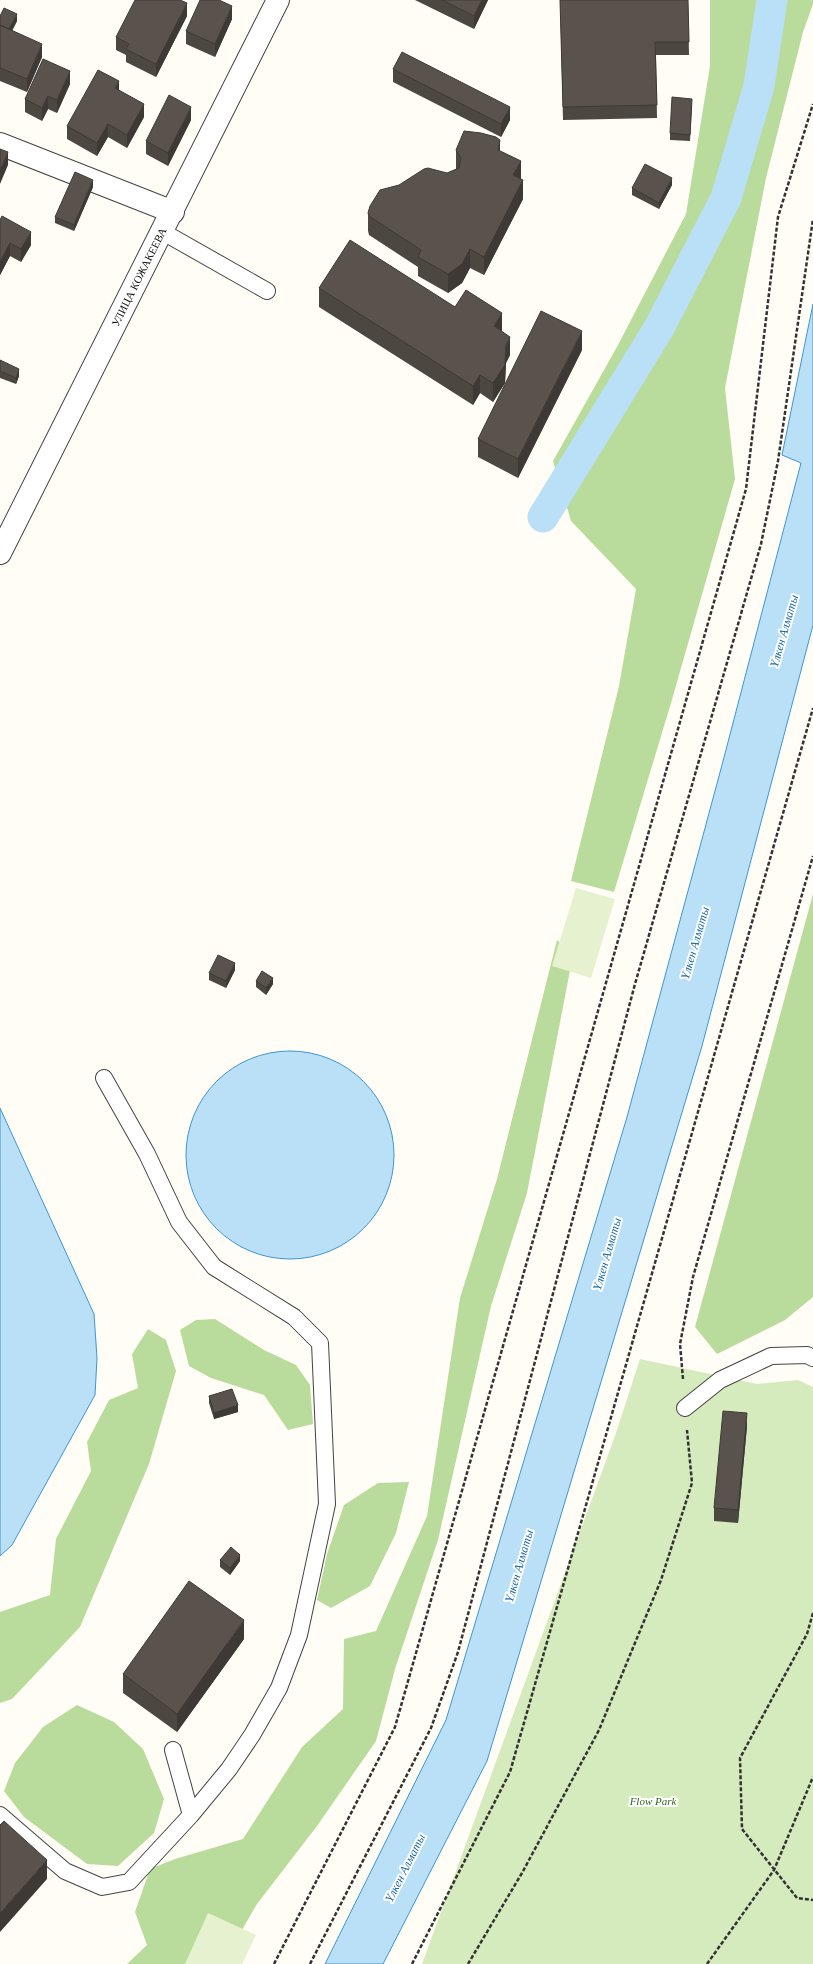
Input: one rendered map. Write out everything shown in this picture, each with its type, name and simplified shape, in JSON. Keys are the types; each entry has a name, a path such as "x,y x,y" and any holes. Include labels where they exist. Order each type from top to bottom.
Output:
{"street":[{"name":"УЛИЦА КОЖАКЕЕВА","path":"0,553 173,212 278,0"},
{"path":"0,144 173,212"}],"lane":[{"path":"162,232 267,291"},
{"path":"0,1815 65,1871 102,1887 129,1882 190,1816 229,1769 252,1735 279,1688 299,1635 328,1504 320,1343 294,1317 214,1267 179,1222 147,1154 104,1078"},
{"path":"685,1408 720,1380 771,1356 807,1355 813,1358"},
{"path":"173,1750 190,1816"}],"path":[{"path":"274,1964 395,1727 746,489 778,217 813,104"},
{"path":"310,1964 431,1728 458,1652 635,984 761,544 778,461 813,219"},
{"path":"412,1964 510,1772 813,708"},
{"path":"813,1613 808,1634 740,1758 742,1829 797,1898 813,1900"},
{"path":"707,1964 774,1870 813,1777"}],"green space":[{"path":"710,0 813,0 813,4 803,32 766,178 725,388 735,479 671,703 614,892 571,881 619,686 636,589 571,521 553,461 618,345 686,214 710,66"},
{"path":"576,888 615,899 591,978 552,966"},
{"path":"813,894 813,1297 785,1320 717,1354 695,1327"},
{"path":"557,940 573,955 527,1193 491,1306 438,1540 395,1669 376,1741 317,1826 257,1904 222,1964 127,1964 147,1945 135,1912 150,1869 175,1859 243,1839 302,1747 343,1709 344,1639 376,1631 427,1516 460,1298 497,1179"},
{"path":"215,1319 264,1350 296,1365 310,1385 313,1424 288,1430 264,1395 211,1378 189,1366 180,1330 196,1320"},
{"path":"148,1329 166,1340 176,1371 149,1464 80,1627 12,1699 0,1703 0,1612 50,1595 56,1539 91,1471 87,1442 109,1400 138,1388 132,1354"},
{"name":"Flow Park","path":"640,1359 757,1384 798,1380 813,1387 813,1964 422,1964 615,1436"},
{"path":"409,1482 396,1533 370,1586 331,1608 317,1600 327,1554 344,1505 378,1483"},
{"path":"77,1705 114,1722 143,1749 164,1799 154,1833 118,1866 87,1864 24,1817 4,1791 15,1763 43,1727"},
{"path":"208,1913 256,1935 242,1964 185,1964"}],"water":[{"name":"Үлкен Алматы","path":"813,304 813,625 702,1046 487,1761 383,1964 325,1964 446,1720 627,1117 722,765 801,463 782,455"},
{"path":"280,1051 300,1051 320,1055 339,1063 348,1068 364,1081 377,1097 386,1115 390,1125 394,1145 394,1165 390,1185 386,1195 377,1213 364,1229 348,1242 320,1255 300,1259 280,1259 260,1255 241,1247 224,1236 209,1221 198,1204 190,1185 186,1165 186,1145 190,1125 198,1106 209,1089 224,1074 241,1063 260,1055"},
{"path":"0,1108 94,1314 97,1358 95,1395 12,1545 0,1556"}],"building":[{"path":"135,0 180,0 187,3 156,64 126,49 129,44 116,37"},
{"path":"200,0 219,0 232,6 215,44 186,31"},
{"path":"442,0 482,0 474,16"},
{"path":"560,0 688,0 689,42 655,42 657,105 563,107"},
{"path":"4,8 17,14 9,29 0,25 0,16"},
{"path":"0,25 42,44 27,79 0,68"},
{"path":"402,52 510,107 501,124 393,69"},
{"path":"43,59 70,71 57,100 48,96 42,108 25,99"},
{"path":"98,70 119,81 115,88 144,104 127,135 108,124 97,143 67,126"},
{"path":"169,95 191,107 168,153 146,141"},
{"path":"672,97 692,99 690,135 670,133"},
{"path":"464,131 481,133 496,137 500,140 498,150 521,161 513,175 523,180 484,257 470,249 462,264 448,274 418,257 421,250 369,216 368,213 370,206 380,190 399,185 424,169 428,168 447,173 459,168 461,158 456,150"},
{"path":"0,149 8,152 0,171"},
{"path":"645,164 672,178 659,203 632,188"},
{"path":"75,172 93,180 74,225 55,217"},
{"path":"2,216 31,232 21,249 10,243 0,262 0,220"},
{"path":"350,240 455,307 466,290 502,313 494,326 510,337 506,345 505,365 493,383 480,375 473,386 319,288"},
{"path":"541,311 582,331 518,459 478,439"},
{"path":"0,360 19,369 16,378 0,371"},
{"path":"218,955 235,963 226,981 209,973"},
{"path":"262,971 273,978 266,988 256,981"},
{"path":"232,1389 238,1405 214,1413 209,1396"},
{"path":"723,1411 747,1413 738,1510 714,1508"},
{"path":"231,1547 240,1555 230,1568 220,1560"},
{"path":"189,1581 244,1620 177,1714 123,1674"},
{"path":"4,1821 47,1860 0,1913 0,1825"}],"waterway":[{"path":"543,517 659,328 726,198 759,86 772,0"}]}
